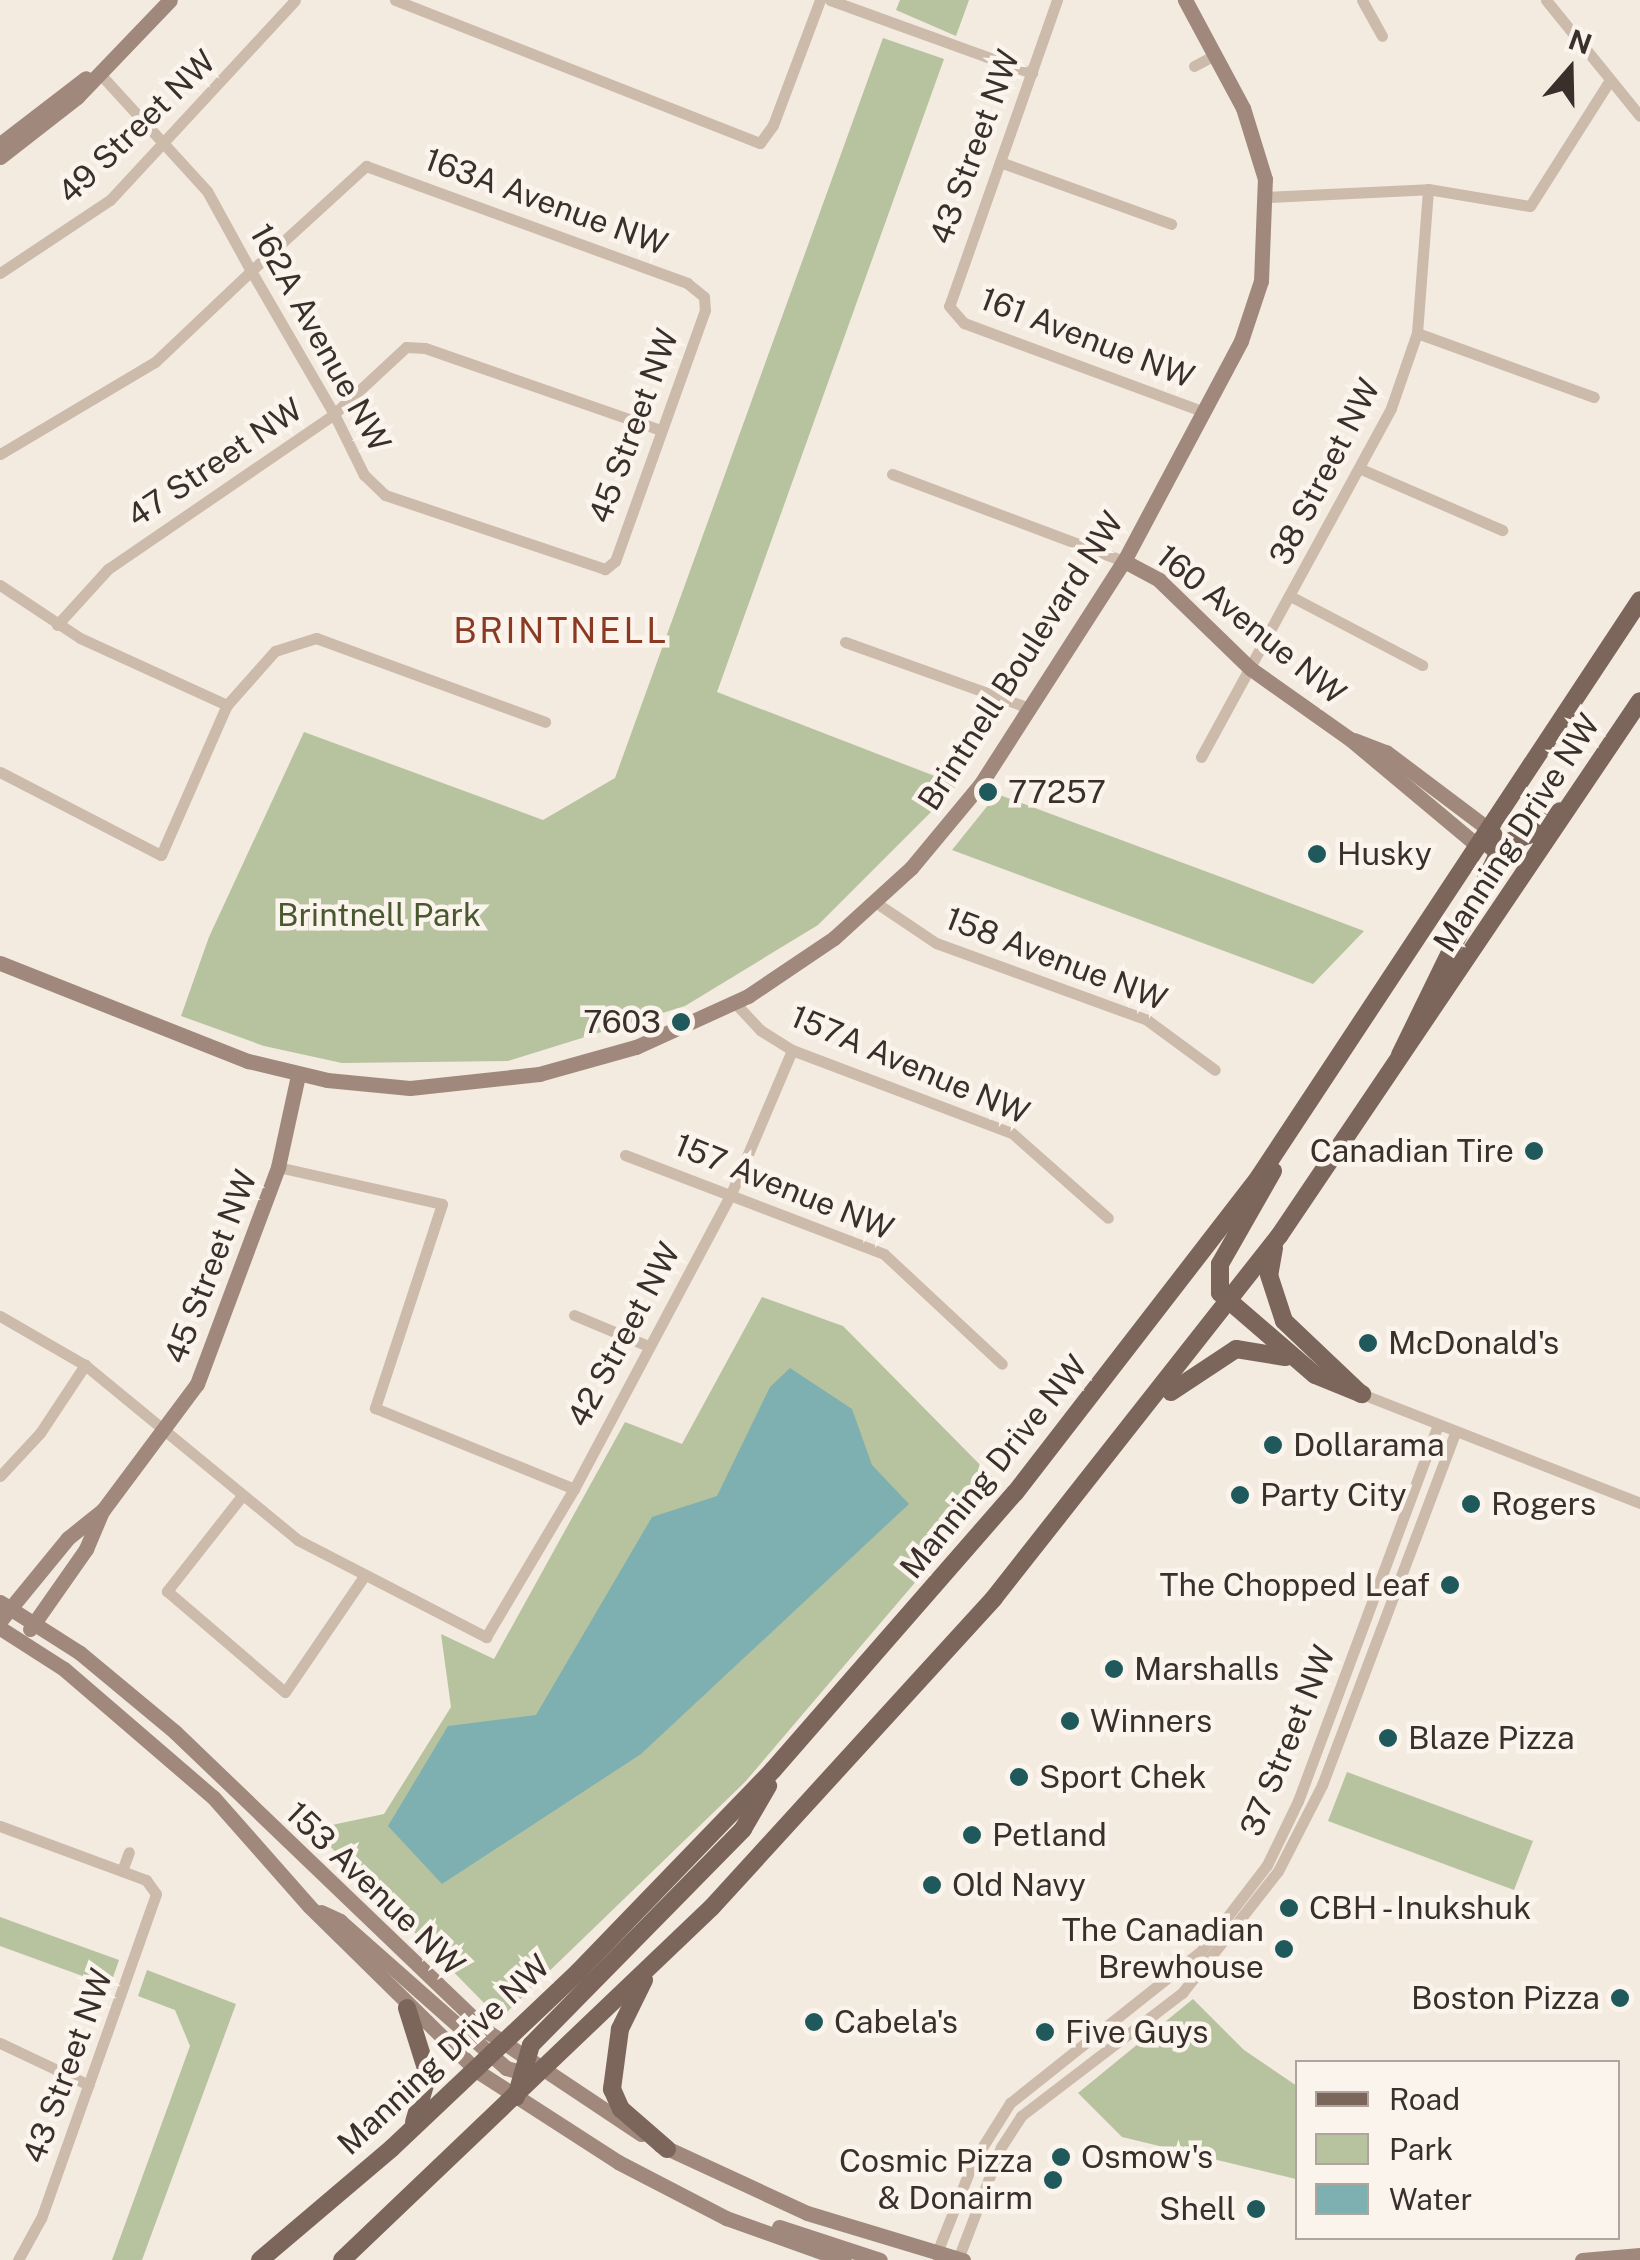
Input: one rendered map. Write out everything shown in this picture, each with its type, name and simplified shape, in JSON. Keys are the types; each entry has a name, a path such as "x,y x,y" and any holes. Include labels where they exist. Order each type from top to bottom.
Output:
{"main road":[{"name":"Manning Drive NW","path":"1400,1065 1400,1045 1496,838 1640,600"},
{"name":"Manning Drive NW","path":"342,2260 649,1970 903,1702 1147,1411 1280,1236 1400,1065 1640,701"},
{"path":"1479,848 1496,838 1532,834 1576,798"},
{"name":"Manning Drive NW","path":"260,2260 477,2070 702,1846 961,1558 1138,1338 1283,1142 1479,848"},
{"path":"1283,1142 1264,1193 1220,1264 1216,1281 1228,1304 1296,1362 1330,1384 1362,1394"},
{"path":"1280,1236 1270,1259 1275,1305 1298,1337 1362,1394"},
{"path":"1147,1411 1218,1355 1236,1349 1266,1350 1296,1362"},
{"path":"516,2097 522,2068 743,1828 786,1756"},
{"path":"649,1970 620,2029 612,2088 621,2109 667,2149"},
{"path":"392,2148 414,2123 427,2086 408,2008"}],"street":[{"path":"0,157 100,74 170,0"},
{"name":"49 Street NW","path":"0,273 98,210 166,142 295,0"},
{"path":"395,0 760,143 773,125 820,0"},
{"path":"830,0 1032,73"},
{"name":"43 Street NW","path":"952,312 952,292 1057,0"},
{"name":"Brintnell Boulevard NW","path":"0,963 152,1027 298,1075 410,1088 502,1081 636,1047 735,1003 812,954 875,902 957,815 1124,561 1204,412 1254,305 1267,196 1250,123 1185,0"},
{"path":"1362,0 1382,36"},
{"path":"1546,0 1608,82 1640,116"},
{"path":"1194,66 1215,56"},
{"path":"0,144 83,78 100,74"},
{"name":"162A Avenue NW","path":"100,74 207,191 364,474 386,495 605,570"},
{"path":"1267,196 1428,188 1530,206 1608,82"},
{"path":"1000,162 1172,224"},
{"name":"163A Avenue NW","path":"251,271 366,166 687,282 704,296"},
{"name":"38 Street NW","path":"1201,757 1361,469 1417,333 1428,188"},
{"path":"0,454 155,362 251,271"},
{"name":"45 Street NW","path":"605,570 615,561 704,296"},
{"name":"161 Avenue NW","path":"952,312 964,324 1204,412"},
{"path":"1417,333 1594,397"},
{"name":"47 Street NW","path":"58,625 108,569 334,414 406,347 425,348 660,430"},
{"path":"1361,469 1502,530"},
{"name":"160 Avenue NW","path":"892,474 1124,561 1160,580 1252,670 1350,739 1479,848"},
{"path":"0,586 58,625 227,705"},
{"path":"1292,597 1422,664"},
{"path":"0,772 162,855 227,705 275,651 316,638 545,722"},
{"path":"844,642 1029,708"},
{"name":"160 Avenue NW","path":"1350,739 1386,752 1496,838"},
{"name":"158 Avenue NW","path":"875,902 936,943 1147,1020 1215,1070"},
{"name":"157A Avenue NW","path":"735,1003 760,1030 792,1050 1012,1133 1108,1218"},
{"name":"42 Street NW","path":"364,1576 486,1637 574,1490 731,1194 792,1050"},
{"name":"45 Street NW","path":"0,1625 6,1605 68,1538 103,1510 165,1432 217,1343 278,1167 298,1075"},
{"name":"157 Avenue NW","path":"626,1155 884,1254 1002,1364"},
{"path":"278,1167 442,1204 375,1408 574,1490"},
{"path":"0,1316 85,1365 298,1540 364,1576 285,1692 166,1591 242,1497"},
{"path":"574,1316 648,1346"},
{"path":"0,1476 40,1434 85,1365"},
{"path":"1362,1394 1454,1435 1640,1503"},
{"name":"37 Street NW","path":"936,2258 973,2162 1010,2103 1201,1950 1268,1865 1298,1800 1438,1428"},
{"name":"37 Street NW","path":"958,2260 1002,2147 1022,2116 1182,1993 1278,1872 1322,1784 1454,1435"},
{"name":"45 Street NW","path":"22,1641 86,1549 103,1510"},
{"name":"153 Avenue NW","path":"6,1605 35,1621 175,1732 498,2050 522,2068 541,2073 667,2149 808,2213 936,2258 958,2260"},
{"name":"153 Avenue NW","path":"0,1625 213,1797 309,1906 408,2008 477,2070 516,2097 726,2218 844,2260"},
{"path":"0,1826 122,1871 129,1852"},
{"name":"43 Street NW","path":"18,2260 41,2218 154,1909 154,1887 122,1871"},
{"path":"309,1906 340,1921 498,2050"},
{"path":"0,2042 89,2085"},
{"path":"726,2218 767,2223 880,2260"},
{"path":"1582,2260 1640,2255"}],"green space":[{"path":"900,0 969,0 956,36 896,10"},
{"name":"Brintnell Park","path":"883,38 944,59 717,692 958,785 818,925 685,1006 508,1061 342,1063 264,1046 181,1016 209,937 304,732 543,820 615,778"},
{"path":"997,794 1364,931 1313,984 952,850"},
{"path":"762,1297 843,1326 999,1484 745,1782 507,2012 488,2007 313,1829 384,1814 451,1707 441,1634 494,1659 625,1422 682,1444"},
{"path":"1347,1772 1533,1841 1514,1890 1328,1821"},
{"path":"0,1917 119,1960 110,1986 0,1946"},
{"path":"147,1970 236,2004 142,2260 112,2260 190,2046 175,2010 138,1996"},
{"path":"1193,1999 1244,2050 1295,2085 1295,2179 1122,2137 1078,2093"}],"water":[{"path":"790,1368 852,1409 872,1465 909,1504 641,1754 442,1884 388,1826 448,1726 536,1715 652,1517 717,1496 770,1387"}],"place":[{"name":"77257","path":"988,792"},
{"name":"Husky","path":"1317,854"},
{"name":"7603","path":"681,1022"},
{"name":"Canadian Tire","path":"1534,1151"},
{"name":"McDonald's","path":"1368,1343"},
{"name":"Dollarama","path":"1273,1445"},
{"name":"Party City","path":"1240,1495"},
{"name":"Rogers","path":"1471,1504"},
{"name":"The Chopped Leaf","path":"1450,1585"},
{"name":"Marshalls","path":"1114,1669"},
{"name":"Winners","path":"1070,1721"},
{"name":"Blaze Pizza","path":"1388,1738"},
{"name":"Sport Chek","path":"1019,1777"},
{"name":"Petland","path":"972,1835"},
{"name":"Old Navy","path":"932,1885"},
{"name":"CBH - Inukshuk","path":"1289,1908"},
{"name":"The Canadian Brewhouse","path":"1284,1949"},
{"name":"Boston Pizza","path":"1620,1998"},
{"name":"Cabela's","path":"814,2022"},
{"name":"Five Guys","path":"1045,2032"},
{"name":"Osmow's","path":"1061,2157"},
{"name":"Cosmic Pizza & Donairm","path":"1053,2180"},
{"name":"Shell","path":"1256,2209"}],"district":[{"name":"BRINTNELL","path":"561,631"}]}
